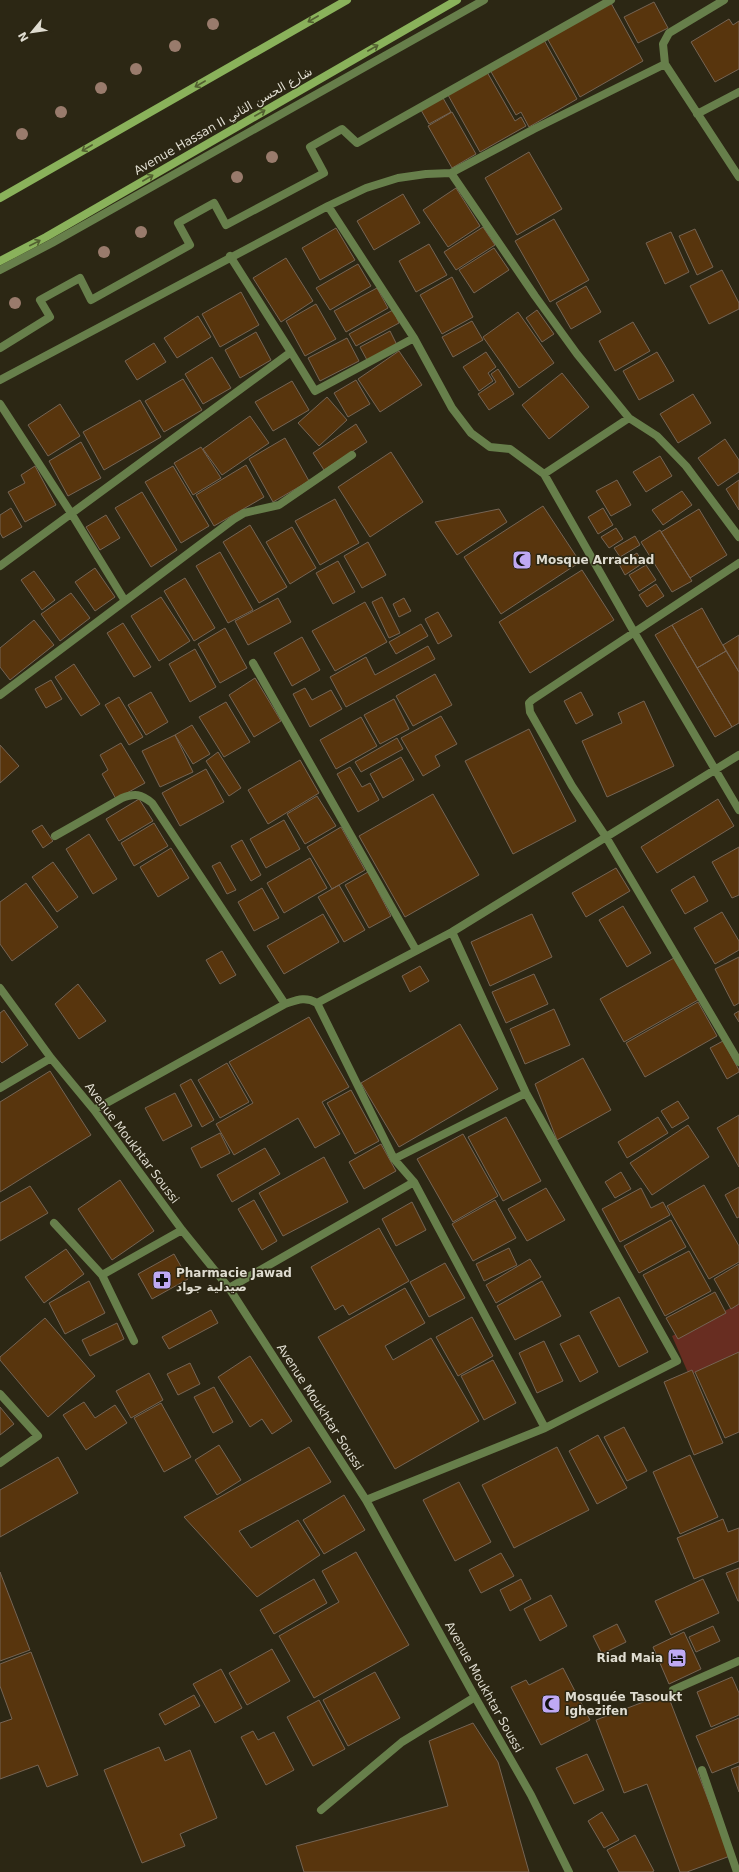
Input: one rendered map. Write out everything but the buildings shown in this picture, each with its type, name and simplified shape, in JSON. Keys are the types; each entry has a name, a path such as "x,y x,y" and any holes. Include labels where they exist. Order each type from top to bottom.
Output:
{"main road":[{"path":"0,198 347,0"},
{"name":"Avenue Hassan II شارع الحسن الثاني","path":"0,261 46,237 457,0"}],"street":[{"path":"0,270 52,243 484,0"},
{"path":"0,348 50,317 40,300 80,278 91,300 190,245 178,223 214,202 226,224 233,221 324,174 310,147 342,129 357,143 611,0"},
{"path":"724,0 669,33 663,44 665,64 739,177"},
{"path":"0,380 230,256 328,206 366,188 398,178 426,174 451,173 534,129 665,64"},
{"path":"697,114 739,92"},
{"path":"451,173 534,296 577,354 629,418 657,436 686,466 739,537"},
{"path":"328,206 414,338 452,408 472,433 490,447 510,449 544,474 634,632 739,810"},
{"path":"230,256 316,391 414,338"},
{"path":"0,566 70,513 291,352"},
{"path":"0,404 125,601"},
{"path":"544,474 629,418"},
{"path":"0,695 239,516 244,513 280,505 352,455"},
{"path":"739,563 532,700 530,704 530,712 572,786 606,837 739,1062"},
{"path":"253,663 416,950"},
{"path":"317,1003 452,932 739,755"},
{"path":"55,836 122,798 140,794 152,803 285,1004"},
{"path":"366,1500 545,1428 676,1361 526,1093 452,932"},
{"name":"Avenue Moukhtar Soussi","path":"0,988 51,1058 94,1110 182,1230 229,1288 366,1500 531,1795 569,1872"},
{"path":"94,1110 285,1004 301,998 311,999 317,1003 394,1159 414,1182 545,1428"},
{"path":"0,1088 51,1058"},
{"path":"394,1159 526,1093"},
{"path":"229,1288 414,1182"},
{"path":"54,1223 102,1275 134,1341"},
{"path":"102,1275 182,1230"},
{"path":"0,1394 38,1436 0,1463"},
{"path":"674,1690 739,1661"},
{"path":"321,1810 402,1742 475,1697"},
{"path":"702,1770 737,1872"}],"shaded area":[{"path":"739,1304 739,1353 689,1375 672,1336"}],"place":[{"name":"Mosque Arrachad","path":"522,560"},
{"name":"Pharmacie Jawad صيدلية جواد","path":"162,1280"},
{"name":"Riad Maia","path":"677,1658"},
{"name":"Mosquée Tasoukt Ighezifen","path":"551,1704"}]}
